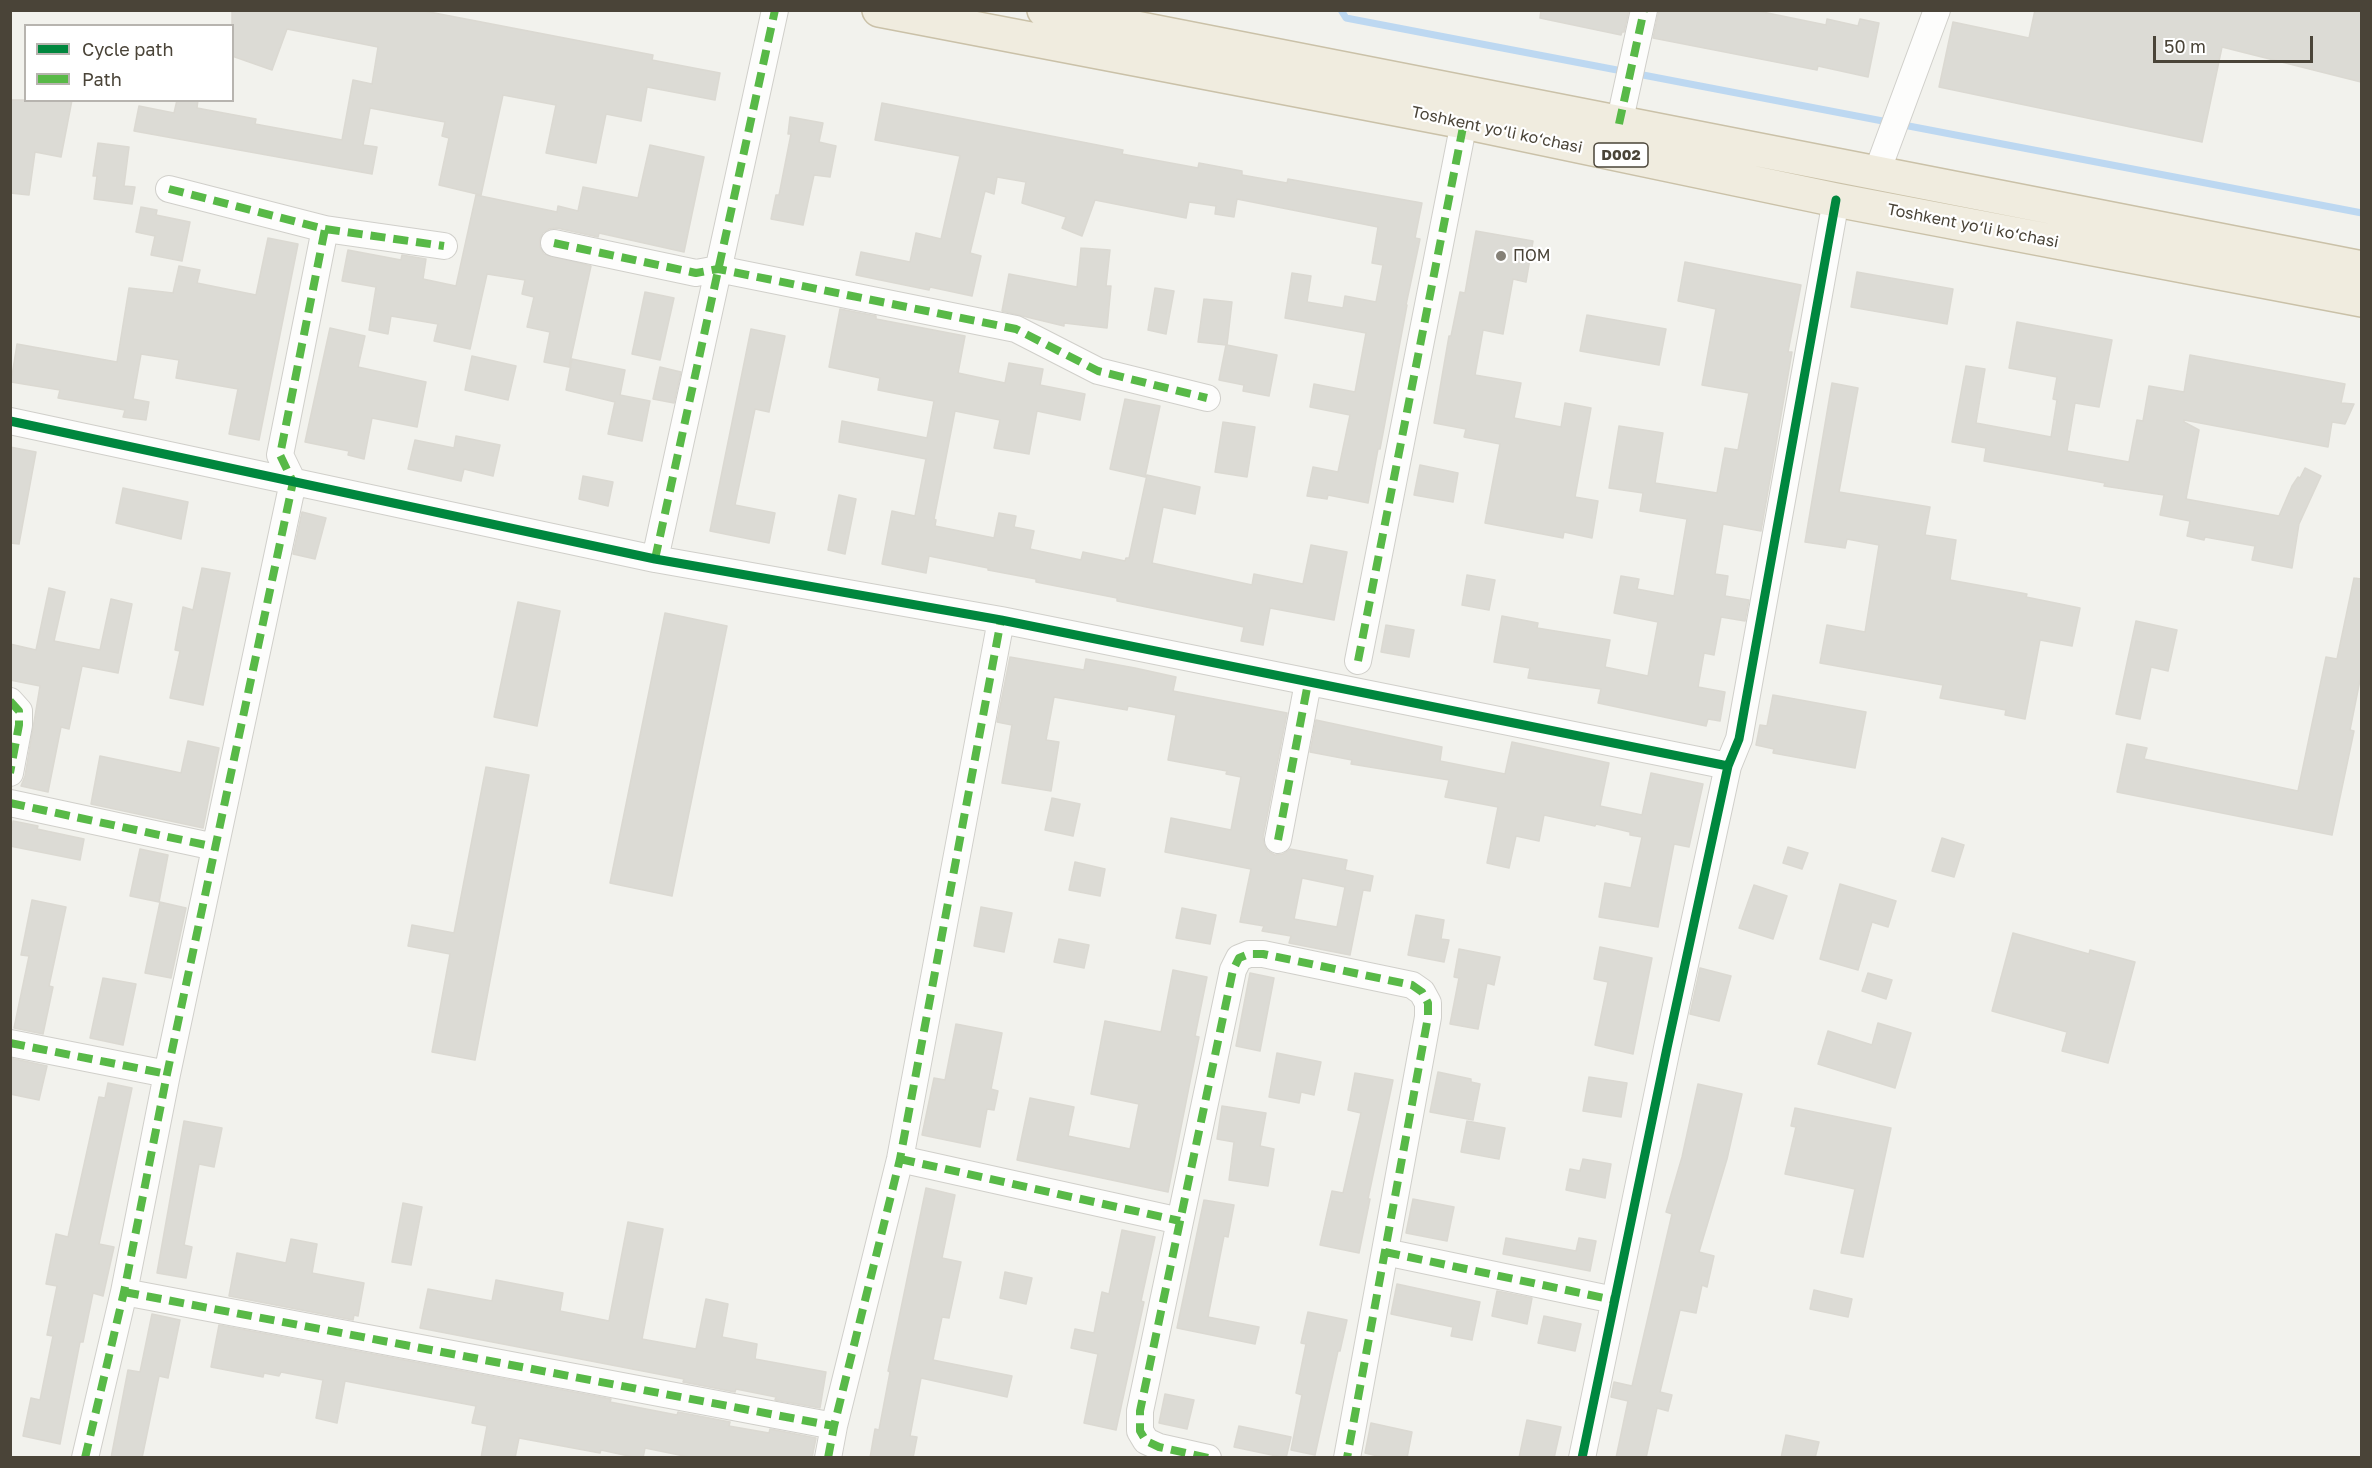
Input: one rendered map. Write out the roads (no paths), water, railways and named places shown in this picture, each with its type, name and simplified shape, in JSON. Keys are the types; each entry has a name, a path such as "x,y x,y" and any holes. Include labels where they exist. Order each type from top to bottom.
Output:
{"highway":[{"name":"Toshkent yo‘li ko‘chasi","path":"879,10 1119,40 1619,124 1877,172 2361,268"},
{"name":"Toshkent yo‘li ko‘chasi","path":"1044,10 1119,40 1464,122 1836,200 2361,300"}],"street":[{"path":"655,559 774,10"},
{"path":"1619,124 1644,10"},
{"path":"1877,172 1937,10"},
{"path":"1358,661 1464,122"},
{"path":"169,189 325,229 444,246"},
{"path":"1582,1458 1728,766 1739,739 1836,200"},
{"path":"85,1458 124,1292 167,1074 293,482 280,455 325,229"},
{"path":"554,243 696,273 718,269 1016,329 1098,371 1207,398"},
{"path":"10,421 655,559 1001,620 1728,766"},
{"path":"828,1458 900,1159 1001,620"},
{"path":"1278,840 1308,683"},
{"path":"10,701 19,711 19,725 10,773"},
{"path":"10,803 215,847"},
{"path":"1208,1458 1159,1447 1146,1441 1140,1431 1140,1411 1233,970 1239,958 1249,954 1263,954 1412,985 1422,992 1428,1003 1428,1017 1347,1458"},
{"path":"10,1042 167,1074"},
{"path":"900,1159 1180,1221"},
{"path":"1385,1252 1614,1300"},
{"path":"124,1292 834,1426"}],"waterway":[{"path":"1341,10 1346,18 2362,213"}],"place":[{"name":"ПОМ","path":"1501,256"}]}
